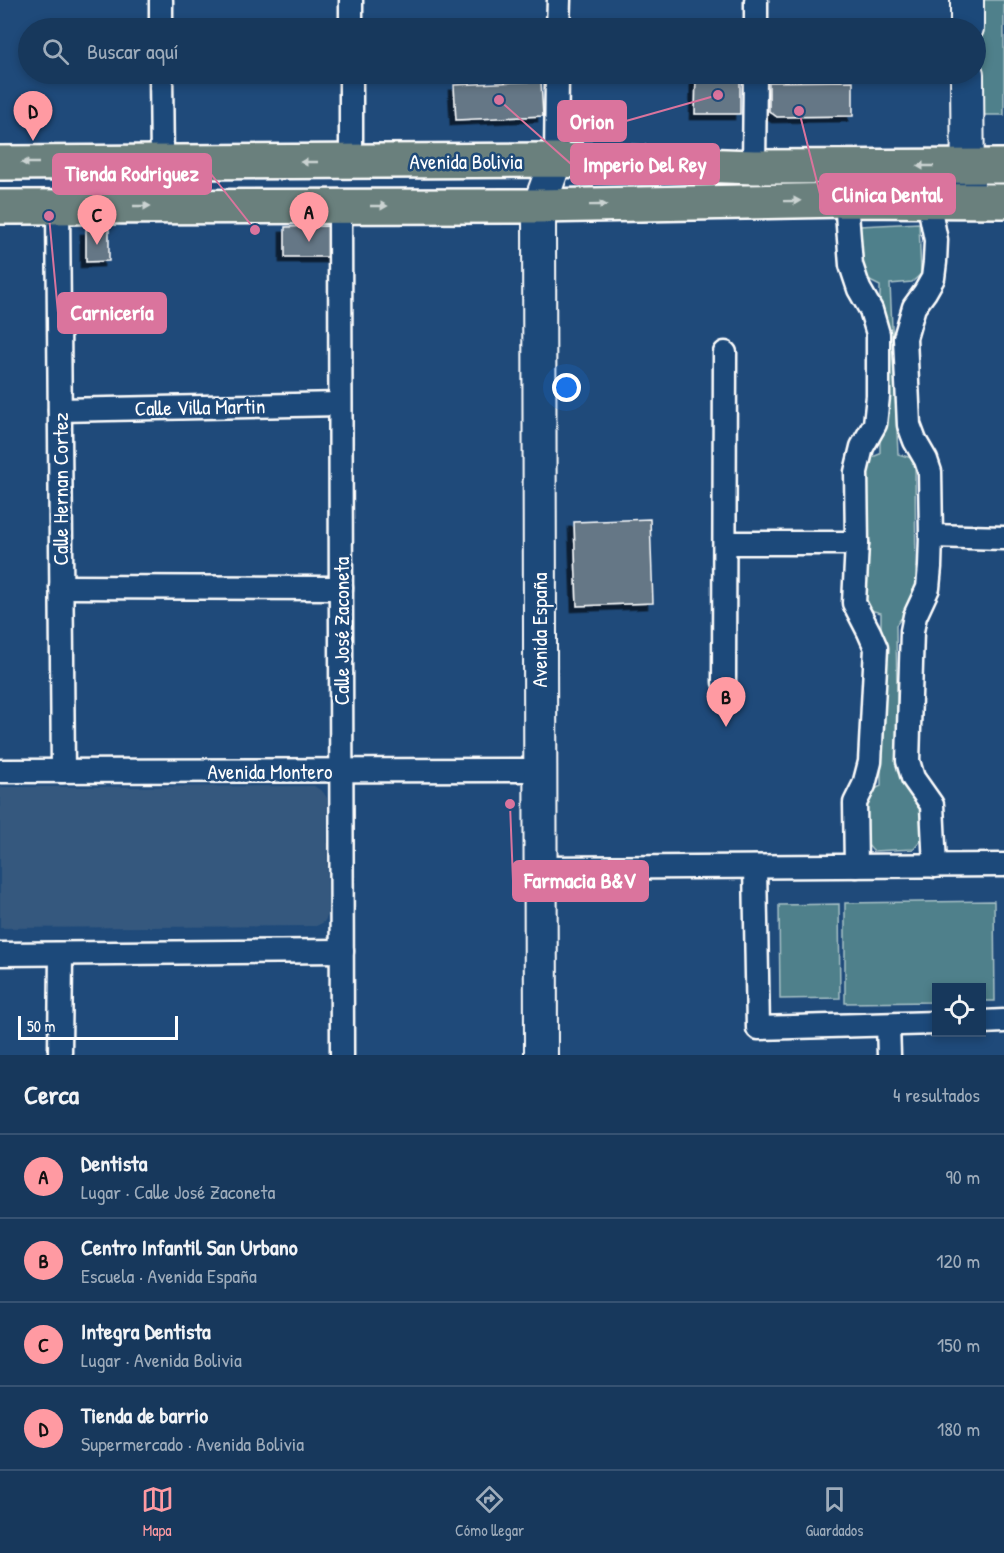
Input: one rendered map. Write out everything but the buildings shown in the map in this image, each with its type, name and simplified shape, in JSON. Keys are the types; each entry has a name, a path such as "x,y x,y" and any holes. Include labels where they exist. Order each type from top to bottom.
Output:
{"main road":[{"name":"Avenida Bolivia","path":"0,163 556,160 753,167 1004,166"},
{"path":"0,207 539,206 846,200 1004,201"}],"street":[{"path":"161,0 161,18"},
{"path":"351,0 351,18"},
{"path":"558,18 559,0"},
{"path":"756,0 756,18"},
{"path":"967,0 967,18"},
{"path":"161,84 162,162"},
{"path":"351,84 351,161"},
{"path":"539,206 556,160 558,84"},
{"path":"753,167 755,84"},
{"path":"967,84 968,200"},
{"path":"846,200 851,265 859,289 871,310 878,334 878,396 874,424 862,447 856,472 857,543 854,603 876,648 870,762 864,785 855,803 856,866"},
{"path":"928,200 936,240 933,278 914,307 905,338 909,425 930,472 931,536 928,588 915,616 912,632 908,760 913,778 932,805 936,866"},
{"name":"Calle José Zaconeta","path":"340,206 342,1055"},
{"name":"Avenida España","path":"539,206 541,1055"},
{"name":"Calle Hernan Cortez","path":"58,207 63,771"},
{"path":"724,682 725,353"},
{"name":"Calle Villa Martin","path":"60,410 340,404"},
{"path":"931,536 1004,538"},
{"path":"725,543 857,543"},
{"path":"61,587 341,588"},
{"name":"Avenida Montero","path":"0,771 540,770"},
{"path":"540,868 1004,865"},
{"path":"755,867 758,1028 932,1023"},
{"path":"0,954 342,951"},
{"path":"60,1055 61,954"},
{"path":"986,1022 1004,1021"},
{"path":"888,1024 889,1055"}],"shaded area":[{"path":"314,786 327,798 328,915 324,922 316,926 0,928 0,787"}],"green space":[{"path":"981,0 1004,0 1004,115 981,115 981,84 986,84 986,18 981,18"},
{"path":"919,223 921,274 912,282 890,284 898,454 915,459 916,597 896,625 898,773 918,794 922,809 923,838 914,849 873,851 861,837 860,797 881,786 881,613 860,607 860,462 880,454 880,286 862,277 860,226"},
{"path":"994,901 995,1001 986,1001 986,983 932,983 932,1002 845,1003 845,903"},
{"path":"839,904 840,998 780,999 779,905"}],"place":[{"name":"Orion","path":"718,95"},
{"name":"Imperio Del Rey","path":"499,100"},
{"name":"Clinica Dental","path":"799,111"},
{"name":"Tienda de barrio","path":"33,141"},
{"name":"Carnicería","path":"49,216"},
{"name":"Tienda Rodriguez","path":"255,230"},
{"name":"Dentista","path":"309,242"},
{"name":"Integra Dentista","path":"97,245"},
{"name":"Centro Infantil San Urbano","path":"726,727"},
{"name":"Farmacia B&V","path":"510,804"}]}
